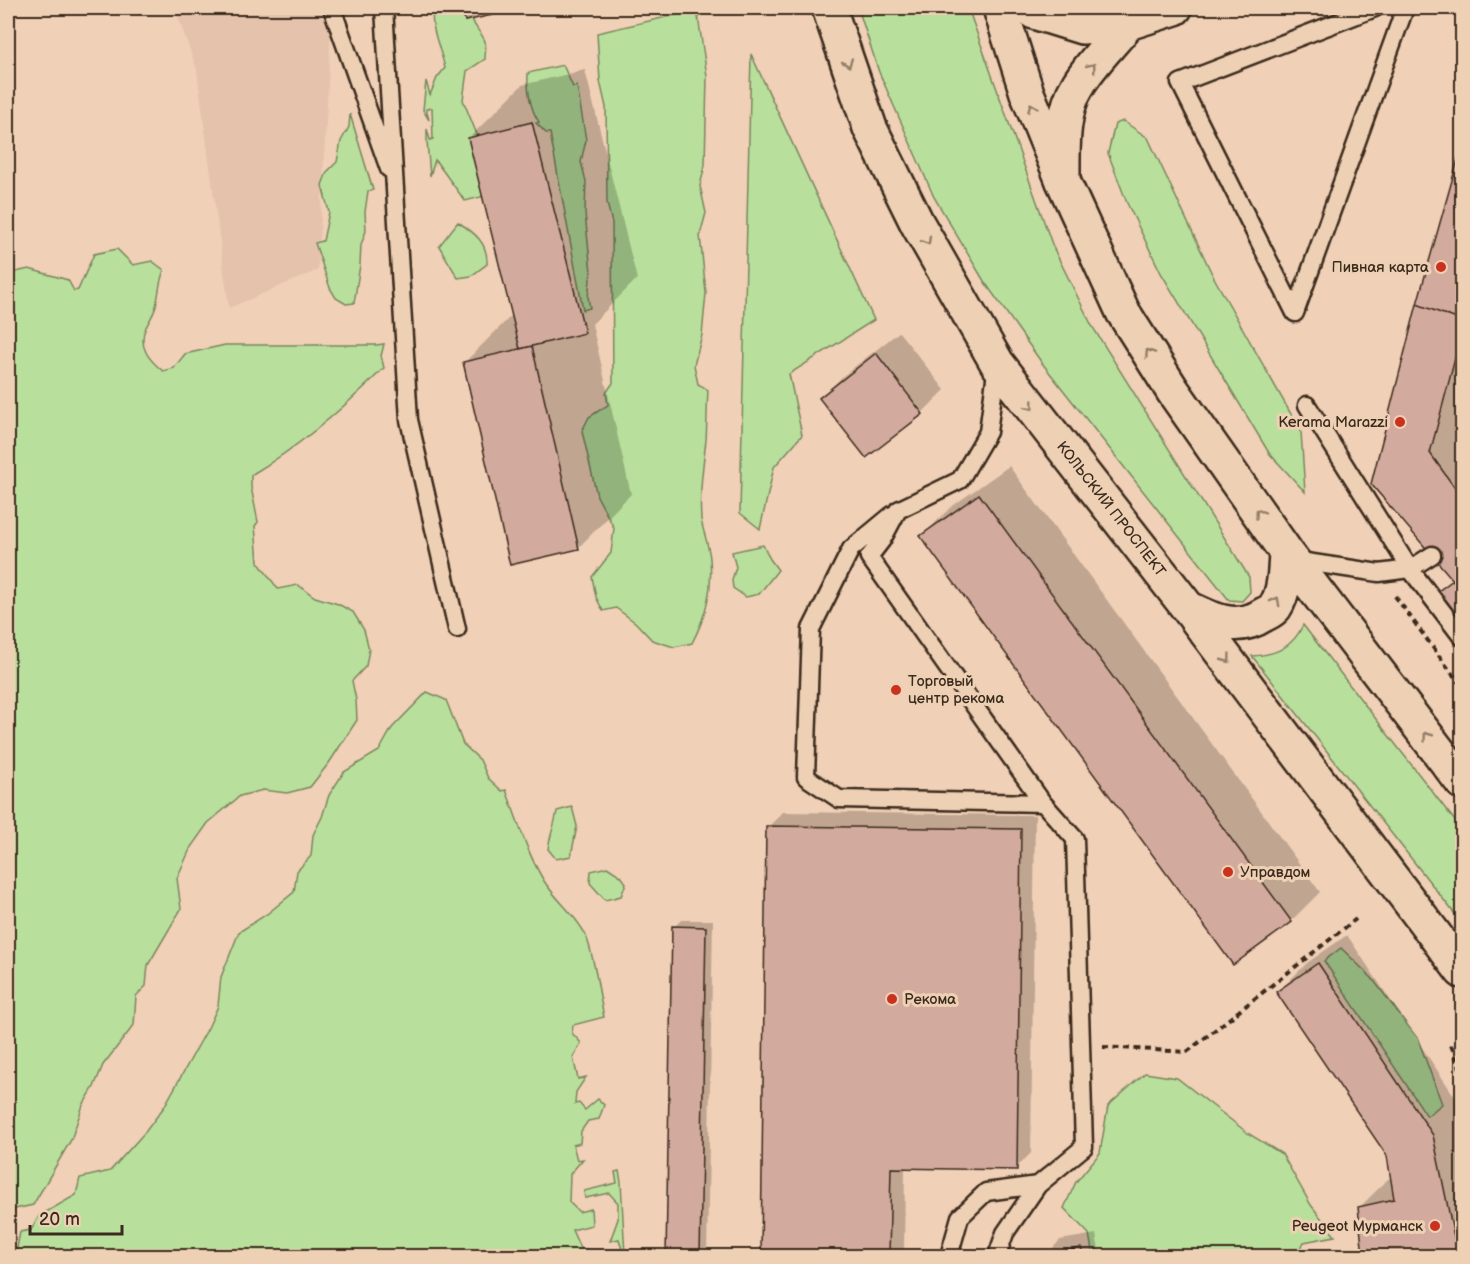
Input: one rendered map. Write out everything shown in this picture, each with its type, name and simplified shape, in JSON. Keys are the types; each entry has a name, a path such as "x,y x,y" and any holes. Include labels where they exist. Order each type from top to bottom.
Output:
{"main road":[{"name":"КОЛЬСКИЙ ПРОСПЕКТ","path":"829,8 870,128 917,223 997,363 1188,608 1462,971"},
{"path":"1000,8 1027,93 1063,181 1123,312 1173,391 1289,556 1462,782"},
{"path":"1028,8 1082,27 1128,23 1175,8"},
{"path":"1063,181 1066,116 1077,86 1128,23"},
{"path":"1188,608 1213,620 1234,625 1253,622 1274,609 1284,583 1289,556"}],"lane":[{"path":"332,8 396,190"},
{"path":"384,8 409,420 457,629"},
{"path":"1375,8 1180,83 1295,313 1405,8"},
{"path":"997,363 988,432 960,480 898,510 851,549 811,629 806,777 839,799 1043,803"},
{"path":"1307,405 1410,569 1462,638"},
{"path":"898,510 882,540 869,557 1043,803 1075,839 1084,1147 1038,1185 1005,1233 997,1257"},
{"path":"1289,556 1379,573 1410,569 1432,555"},
{"path":"950,1257 960,1217 986,1192 1038,1185"}],"path":[{"path":"1379,573 1462,687"},
{"path":"1081,1046 1187,1052 1356,919"},
{"path":"1451,1045 1462,1073"}],"shaded area":[{"path":"175,8 332,8 318,270 229,308 197,70"}],"green space":[{"path":"858,8 968,8 1053,247 1092,326 1249,577 1250,592 1242,601 1229,600 1042,363 984,281 934,197 879,72"},
{"path":"442,9 472,18 485,43 485,59 467,71 463,100 478,137 485,196 465,201 435,160 430,176 427,129 430,140 433,139 432,108 426,109 429,120 423,110 426,81 430,95 437,78 445,68 432,19 432,11"},
{"path":"697,10 707,76 705,165 700,186 706,213 700,235 706,293 702,335 694,365 698,384 708,390 701,519 711,570 705,613 692,643 674,647 652,640 636,623 616,608 603,611 596,597 592,577 611,553 614,528 597,496 582,431 589,417 608,405 606,393 613,383 612,223 607,203 606,107 600,81 597,33"},
{"path":"751,54 874,320 789,374 802,435 774,467 760,529 740,513"},
{"path":"563,65 573,87 577,86 586,140 581,162 586,181 585,213 591,272 588,297 590,308 583,310 550,133 546,133 536,123 539,122 531,105 528,86 528,73"},
{"path":"350,114 373,190 368,191 365,212 366,231 361,245 354,303 346,304 336,298 330,288 315,243 323,241 329,212 322,185 327,172 337,162 341,141 349,127"},
{"path":"1123,121 1148,138 1213,276 1301,432 1305,492 1269,453 1161,273 1127,203 1108,153 1115,124"},
{"path":"458,222 470,230 483,244 487,264 471,276 458,278 439,246"},
{"path":"117,249 133,265 152,261 164,270 155,309 146,327 143,340 149,357 163,371 174,368 185,354 225,345 384,344 381,356 384,368 321,426 287,452 251,475 258,522 255,526 258,562 278,589 298,585 315,597 338,604 353,612 364,630 369,649 366,666 352,681 357,720 310,787 287,793 263,790 240,796 208,823 191,847 177,878 181,909 148,965 146,986 136,996 134,1025 103,1065 83,1105 71,1140 33,1205 15,1209 8,1224 8,271 29,269 68,280 74,291 78,290 94,254"},
{"path":"763,545 778,570 759,594 746,597 733,588 732,580 736,567 732,552"},
{"path":"1303,625 1462,830 1462,923 1252,656 1269,654 1283,648 1294,639"},
{"path":"427,692 446,700 463,744 480,760 488,778 502,791 506,790 538,870 586,936 595,966 604,1017 573,1025 572,1033 581,1043 573,1057 578,1079 586,1077 576,1092 575,1104 579,1103 585,1110 598,1099 604,1105 599,1119 588,1121 581,1131 580,1143 573,1145 577,1160 583,1159 570,1174 569,1202 579,1212 591,1209 592,1225 572,1230 580,1248 609,1254 622,1250 619,1239 610,1241 618,1219 618,1203 609,1193 585,1198 584,1191 617,1183 615,1172 619,1171 625,1256 11,1256 16,1253 20,1232 31,1230 39,1216 76,1195 80,1178 110,1171 164,1107 218,1006 221,977 239,932 267,914 294,892 297,871 311,856 313,835 329,795 344,772 379,751 392,728"},
{"path":"572,807 577,826 571,856 556,859 548,849 557,811"},
{"path":"607,867 621,876 626,883 621,896 605,900 590,883 591,871"},
{"path":"1341,948 1372,978 1418,1039 1442,1104 1427,1116 1324,961"},
{"path":"1145,1073 1177,1078 1249,1134 1282,1154 1311,1205 1335,1236 1304,1242 1297,1256 1093,1256 1089,1234 1064,1208 1076,1182 1100,1153 1108,1106"}],"building":[{"path":"462,8 524,8 465,21"},
{"path":"532,122 585,333 520,349 468,138"},
{"path":"1462,145 1462,321 1417,304"},
{"path":"1417,304 1462,321 1462,332 1430,453 1462,498 1462,572 1453,580 1371,484"},
{"path":"532,346 579,549 510,565 463,362"},
{"path":"876,353 923,414 866,458 819,398"},
{"path":"979,494 1292,922 1233,965 920,536"},
{"path":"1462,572 1462,592 1453,580"},
{"path":"1453,580 1462,592 1462,624 1437,592"},
{"name":"Рекома","path":"766,826 1021,829 1017,1170 891,1168 889,1256 761,1256"},
{"path":"672,926 706,927 700,1256 666,1256"},
{"path":"1318,963 1433,1135 1458,1256 1363,1256 1358,1207 1394,1199 1387,1156 1276,992"},
{"path":"1081,1248 1083,1256 1044,1256 1044,1254"}],"place":[{"name":"Пивная карта","path":"1441,267"},
{"name":"Kerama Marazzi","path":"1400,422"},
{"name":"Торговый центр рекома","path":"896,690"},
{"name":"Управдом","path":"1228,872"},
{"name":"Рекома","path":"892,999"},
{"name":"Peugeot Мурманск","path":"1435,1226"}]}
